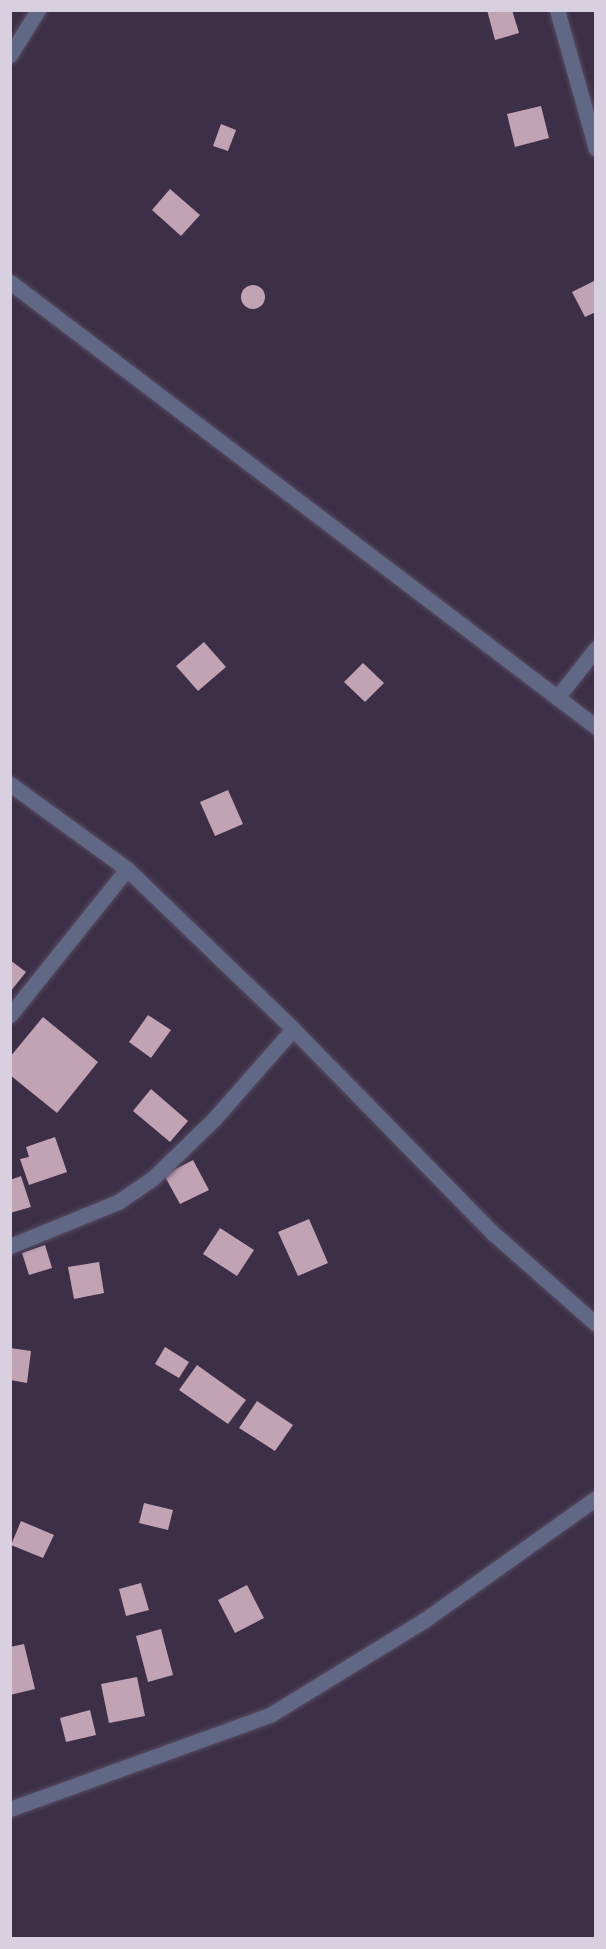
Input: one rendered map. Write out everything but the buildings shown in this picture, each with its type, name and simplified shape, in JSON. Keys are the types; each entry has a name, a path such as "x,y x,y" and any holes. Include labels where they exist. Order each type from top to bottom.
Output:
{"street":[{"path":"10,55 38,10"},
{"path":"557,10 596,149"},
{"path":"10,282 596,727"},
{"path":"557,698 596,648"},
{"path":"10,784 127,869 294,1029 493,1233 596,1324"},
{"path":"10,1015 127,869"},
{"path":"10,1246 118,1202 153,1178 214,1119 294,1029"},
{"path":"10,1809 270,1715 423,1621 596,1497"}]}
